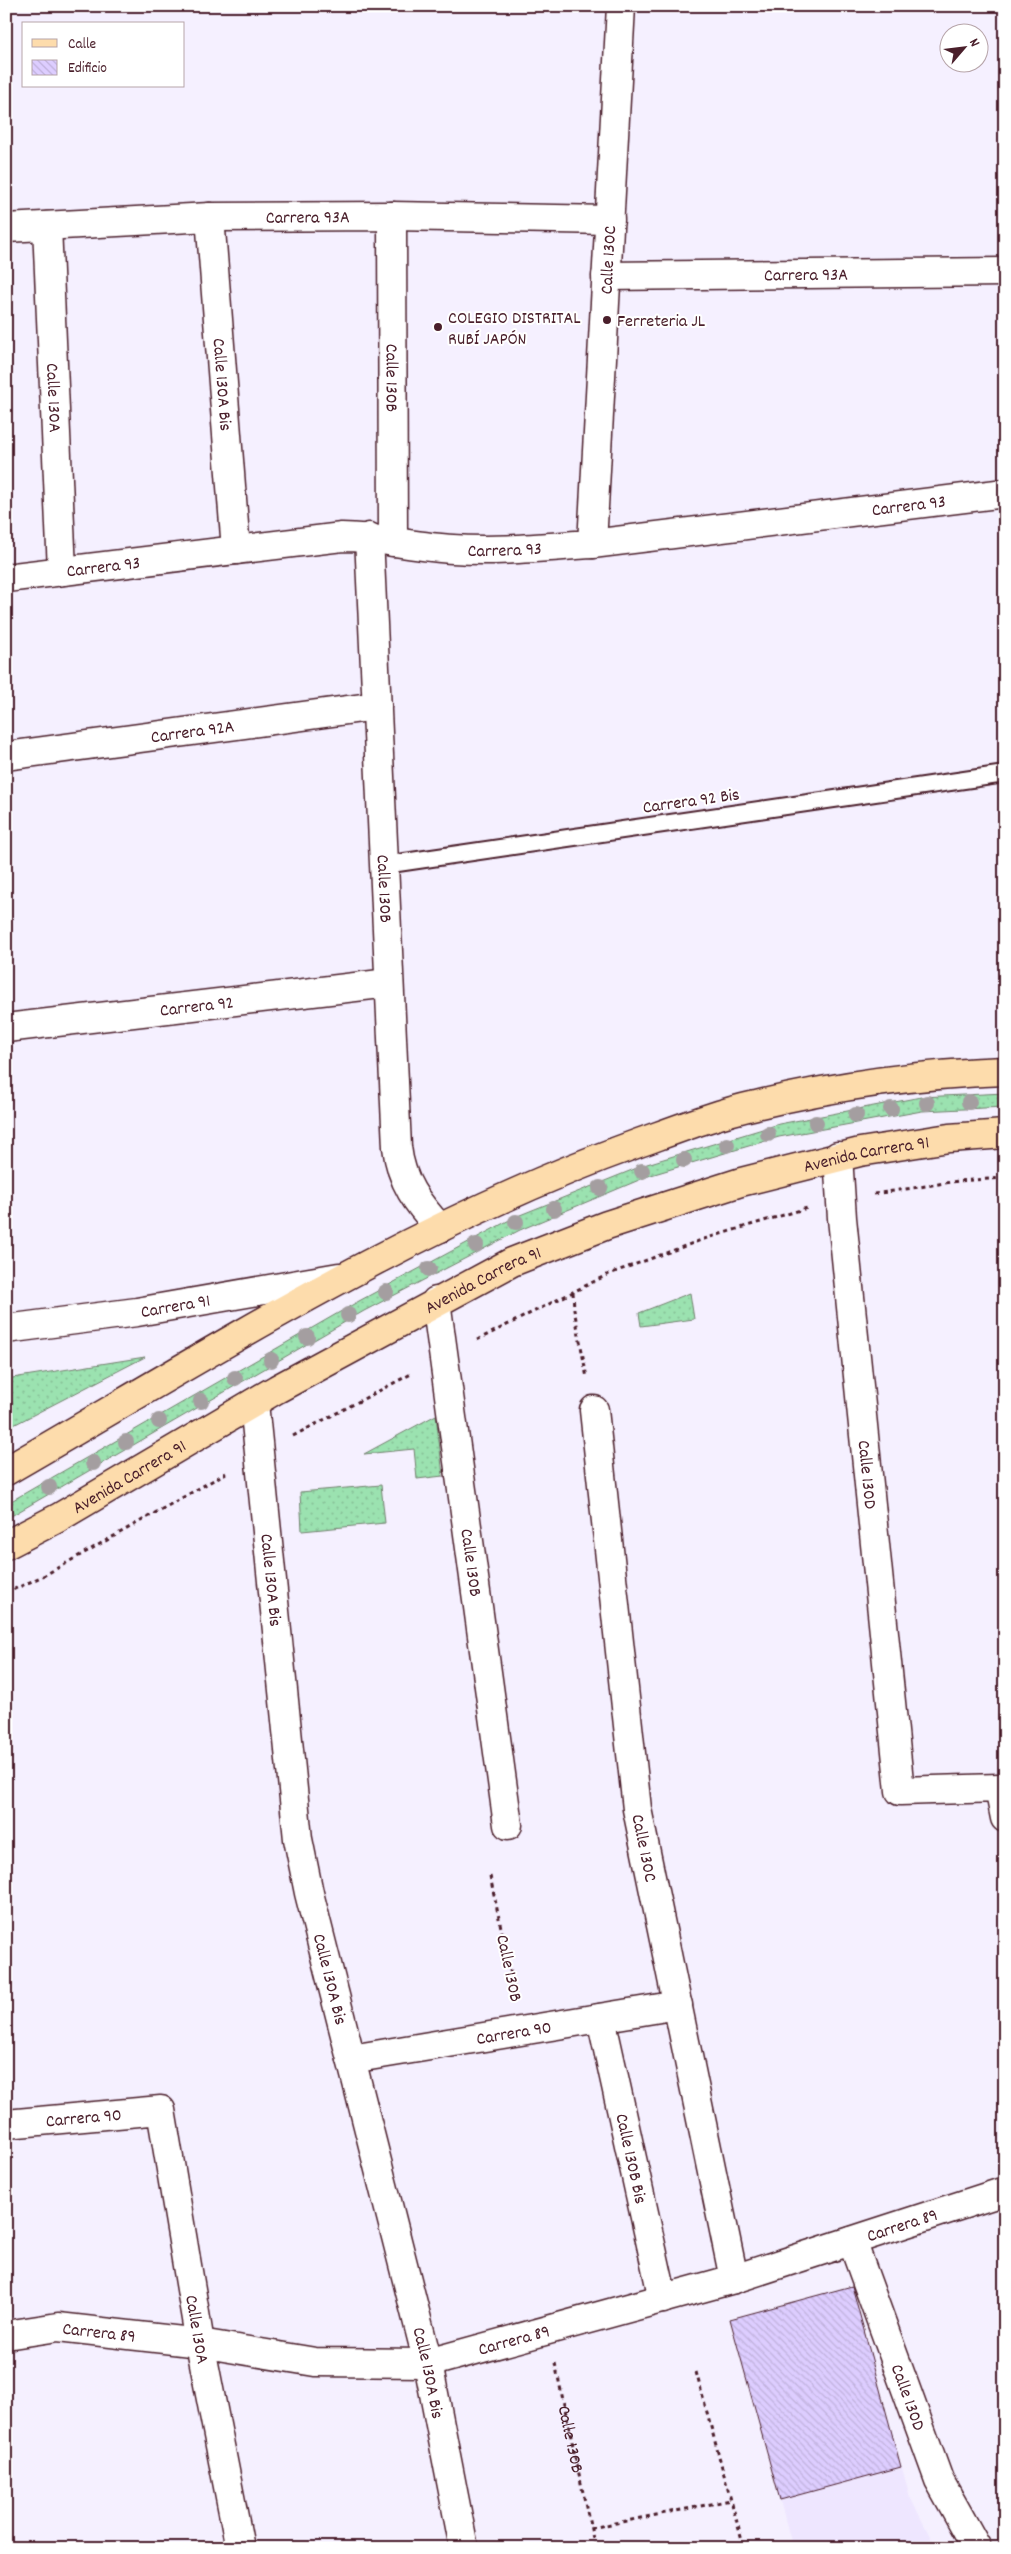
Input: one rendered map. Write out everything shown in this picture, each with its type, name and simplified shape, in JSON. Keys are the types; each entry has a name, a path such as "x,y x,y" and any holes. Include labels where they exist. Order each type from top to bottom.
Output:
{"main road":[{"path":"6,1471 343,1277 508,1195 589,1161 753,1105 852,1084 942,1073 1005,1072"},
{"name":"Avenida Carrera 91","path":"6,1545 58,1518 254,1403 436,1301 512,1262 599,1228 741,1182 838,1156 940,1140 1005,1134"}],"street":[{"name":"Calle 130C","path":"592,544 621,6"},
{"name":"Carrera 93A","path":"6,228 210,217 392,216 610,220"},
{"name":"Calle 130B","path":"392,216 377,706 389,983 399,1162 404,1179 412,1194 440,1228"},
{"name":"Calle 130A Bis","path":"210,217 236,550"},
{"name":"Calle 130A","path":"47,226 62,571"},
{"name":"Carrera 93A","path":"606,276 1005,272"},
{"name":"Carrera 93","path":"6,578 342,537 381,539 425,547 486,550 592,544 1005,493"},
{"name":"Carrera 92A","path":"6,756 377,706"},
{"name":"Carrera 92","path":"6,1028 389,983"},
{"name":"Calle 130D","path":"838,1156 900,1791 999,1788 1005,1818"},
{"name":"Carrera 91","path":"6,1329 137,1312 343,1277"},
{"name":"Calle 130B","path":"436,1301 508,1824"},
{"name":"Calle 130A Bis","path":"254,1403 298,1839 309,1893 428,2363 464,2548"},
{"name":"Calle 130C","path":"594,1410 637,1809 734,2280"},
{"name":"Carrera 90","path":"351,2059 678,2005"},
{"name":"Calle 130B Bis","path":"601,2018 663,2299"},
{"name":"Calle 130A","path":"161,2110 200,2343 240,2548"},
{"name":"Carrera 90","path":"6,2124 161,2110"},
{"name":"Carrera 89","path":"6,2335 58,2326 200,2343 315,2362 428,2363 734,2280 1005,2191"},
{"name":"Calle 130D","path":"852,2241 939,2480 977,2548"}],"lane":[{"name":"Carrera 92 Bis","path":"384,865 1005,774"}],"path":[{"path":"6,1593 45,1575 259,1454 444,1357 609,1274 704,1239 819,1204 958,1181 1005,1178"},
{"path":"573,1292 574,1309 594,1410"},
{"name":"Calle 130B","path":"490,1876 524,2031"},
{"name":"Calle 130B","path":"548,2330 595,2548"},
{"path":"696,2372 744,2548"},
{"path":"591,2528 731,2500"}],"shaded area":[{"path":"852,2286 910,2497 936,2548 793,2548 730,2319"}],"green space":[{"path":"1005,1093 1005,1107 922,1111 779,1137 651,1175 520,1230 364,1311 6,1519 6,1504 359,1301 515,1217 647,1164 779,1124 921,1097"},
{"path":"690,1293 694,1319 641,1326 639,1313"},
{"path":"145,1357 6,1429 6,1379"},
{"path":"436,1415 443,1476 417,1479 414,1449 364,1454"},
{"path":"381,1485 385,1523 302,1531 300,1492"}],"building":[{"path":"852,2286 901,2467 780,2500 730,2319"}],"place":[{"name":"Ferreteria JL","path":"607,320"},
{"name":"COLEGIO DISTRITAL RUBÍ JAPÓN","path":"438,327"}]}
